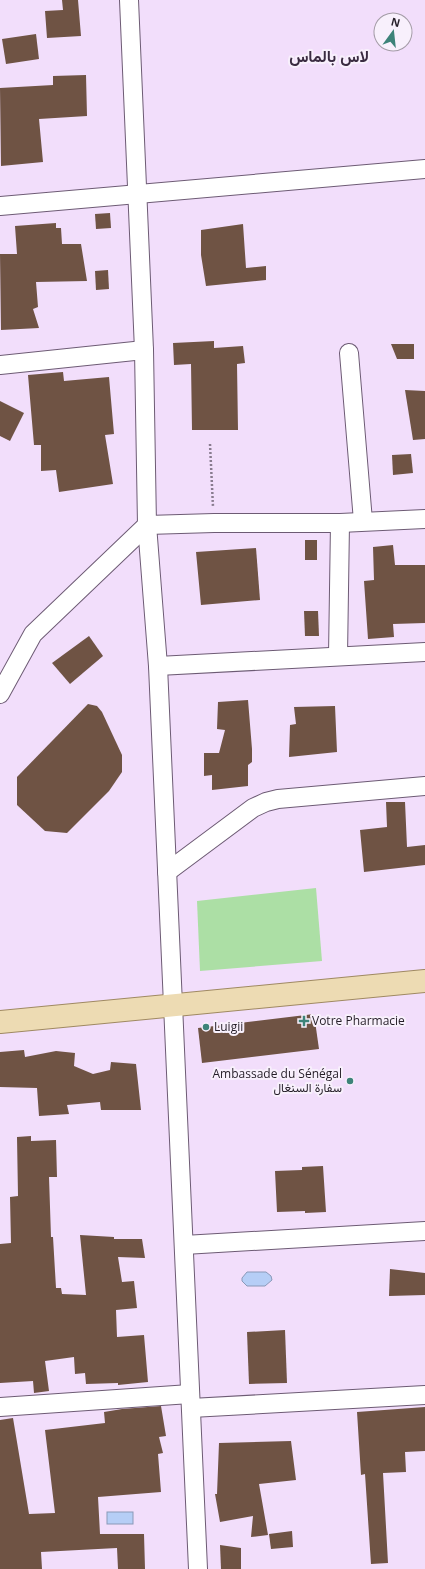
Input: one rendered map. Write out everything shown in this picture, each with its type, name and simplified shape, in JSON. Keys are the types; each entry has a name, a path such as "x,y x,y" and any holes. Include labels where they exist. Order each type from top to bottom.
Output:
{"main road":[{"path":"0,1022 425,981"}],"street":[{"path":"129,0 144,350 147,525 158,666 198,1569"},
{"path":"0,206 425,169"},
{"path":"0,365 144,350"},
{"path":"349,353 364,522"},
{"path":"0,694 33,634 147,525 214,523 340,523 425,519"},
{"path":"338,656 340,523"},
{"path":"158,666 425,652"},
{"path":"168,872 253,808 266,802 278,799 425,786"},
{"path":"184,1245 425,1231"},
{"path":"0,1407 425,1395"}],"path":[{"path":"210,444 214,523"}],"green space":[{"path":"316,888 322,961 200,971 197,901"}],"water":[{"path":"247,1272 266,1272 271,1276 272,1280 265,1286 247,1286 242,1281 242,1278"},
{"path":"107,1512 133,1512 133,1524 107,1524"}],"building":[{"path":"62,0 78,0 81,36 47,38 45,11 63,10"},
{"path":"36,34 39,59 6,64 2,39"},
{"path":"86,75 87,116 39,119 43,162 1,166 0,88 53,85 53,76"},
{"path":"110,213 111,228 96,229 95,214"},
{"path":"56,223 56,228 61,228 62,244 81,244 87,281 36,282 38,307 33,309 39,328 1,330 0,254 17,254 15,226"},
{"path":"243,224 246,268 266,266 266,280 206,286 201,255 201,230"},
{"path":"108,270 109,289 96,290 95,271"},
{"path":"214,341 214,348 243,346 245,363 237,364 238,430 192,430 191,364 174,365 173,343"},
{"path":"391,344 414,344 414,359 397,359"},
{"path":"63,372 64,381 109,377 114,434 105,435 113,484 59,492 56,470 41,471 41,445 34,445 28,375"},
{"path":"405,390 425,391 425,439 413,440"},
{"path":"0,401 24,413 10,441 0,436"},
{"path":"411,454 413,473 393,475 392,455"},
{"path":"305,540 317,540 317,560 305,560"},
{"path":"393,545 395,565 425,565 425,623 393,624 394,637 368,639 364,581 374,580 373,547"},
{"path":"256,548 260,600 201,605 196,552"},
{"path":"304,611 318,611 319,636 305,636"},
{"path":"89,636 103,656 70,684 52,663"},
{"path":"248,700 252,762 248,765 248,786 212,790 212,775 204,776 204,753 219,753 225,730 217,729 218,702"},
{"path":"88,704 97,706 102,712 122,755 122,772 109,791 67,833 45,831 17,805 17,777"},
{"path":"335,706 337,752 289,757 290,725 296,724 294,707"},
{"path":"386,802 405,802 407,847 425,845 425,865 364,872 360,830 387,827"},
{"path":"314,1014 319,1049 202,1063 198,1028"},
{"path":"24,1050 25,1057 56,1051 75,1053 74,1066 93,1074 110,1070 111,1062 136,1064 141,1110 101,1110 100,1102 67,1105 69,1114 39,1116 37,1088 0,1087 0,1052"},
{"path":"31,1136 31,1141 56,1140 57,1177 49,1177 51,1237 53,1237 56,1288 61,1288 62,1294 86,1295 80,1235 114,1237 114,1239 142,1239 145,1258 118,1257 122,1282 134,1281 137,1308 116,1310 117,1337 144,1335 148,1382 118,1385 118,1383 86,1384 85,1373 75,1374 74,1357 45,1361 49,1391 34,1393 33,1381 0,1383 0,1244 11,1243 10,1197 18,1196 17,1137"},
{"path":"323,1166 326,1212 277,1212 275,1171 302,1170 302,1167"},
{"path":"390,1269 425,1273 425,1295 389,1296"},
{"path":"285,1330 287,1383 249,1384 247,1332"},
{"path":"161,1406 166,1436 159,1437 163,1453 158,1454 161,1492 98,1497 100,1534 144,1534 145,1569 118,1569 117,1548 41,1552 42,1569 0,1569 0,1420 13,1418 29,1514 55,1513 45,1430 105,1423 104,1412"},
{"path":"425,1407 425,1451 405,1452 406,1472 383,1473 388,1563 371,1564 365,1474 361,1475 357,1412"},
{"path":"291,1441 296,1480 259,1484 268,1535 251,1537 253,1516 220,1522 215,1494 217,1494 219,1443"},
{"path":"292,1531 293,1547 271,1549 269,1534"},
{"path":"220,1545 241,1548 241,1569 221,1569"}],"place":[{"name":"Votre Pharmacie","path":"304,1021"},
{"name":"Luigii","path":"206,1027"},
{"name":"Ambassade du Sénégal سفارة السنغال","path":"350,1081"}],"district":[{"name":"لاس بالماس","path":"329,56"}]}
